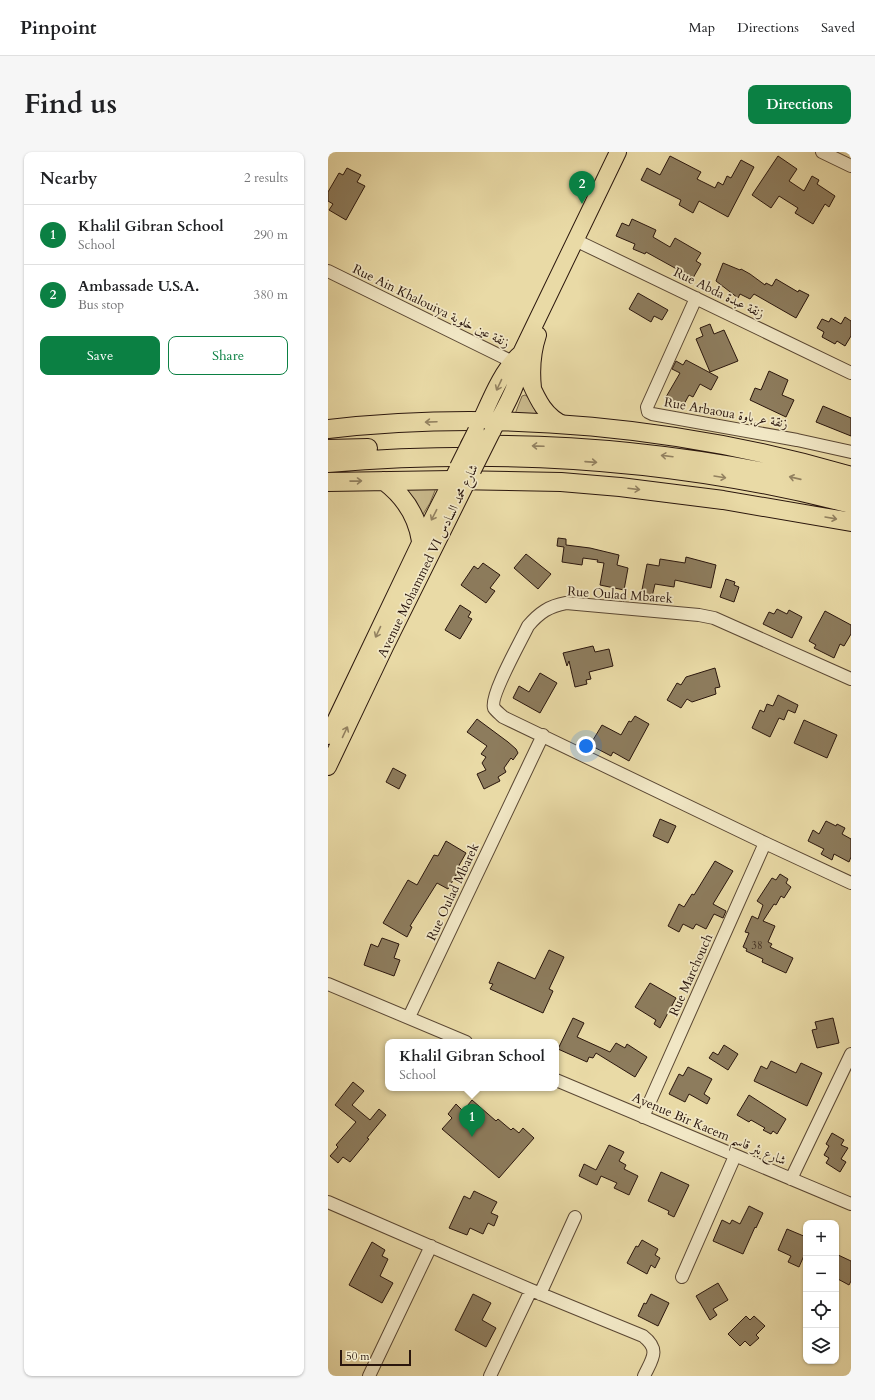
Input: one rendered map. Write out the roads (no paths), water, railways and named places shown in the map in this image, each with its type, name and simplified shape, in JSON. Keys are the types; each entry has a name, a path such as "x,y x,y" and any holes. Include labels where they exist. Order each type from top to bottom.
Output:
{"highway":[{"path":"328,429 398,423 487,426 565,425 628,431 721,445 760,453 851,476"},
{"path":"328,449 494,445 588,448 687,458 785,475 851,490"},
{"path":"328,462 378,458 442,457 540,459 589,462 645,467 735,480 784,488 851,504"},
{"path":"328,482 384,481 463,474 620,487 723,500 851,522"},
{"path":"384,481 398,493 409,507 417,522 421,541"}],"main road":[{"name":"Avenue Mohammed VI شارع محمد السادس","path":"328,767 390,638 463,474 487,426 516,383 518,361 618,152"},
{"path":"533,388 531,374 534,346 547,313 548,300"},
{"path":"518,361 526,373 546,412 554,420 565,425"},
{"name":"Avenue Mohammed VI شارع محمد السادس","path":"328,736 332,718 421,541 463,474"}],"street":[{"path":"822,152 851,166"},
{"name":"Rue Abda زنقة عبدة","path":"575,240 851,373"},
{"name":"Rue Ain Khalouiya زنقة عين خلوية","path":"328,271 518,361"},
{"name":"Rue Arbaoua زنقة عرباوة","path":"696,298 646,407 648,412 652,414 797,440 851,452"},
{"name":"Rue Oulad Mbarek","path":"851,679 714,618 698,615 578,603 560,604 554,605 543,611 528,626 497,689 493,702 494,708 503,717 765,844 851,883"},
{"name":"Rue Oulad Mbarek","path":"409,1017 543,736"},
{"name":"Rue Marchouch","path":"643,1117 765,844"},
{"path":"328,984 459,1039"},
{"path":"791,1179 851,1054"},
{"name":"Avenue Bir Kacem شارع بئر قاسم","path":"559,1081 851,1204"},
{"path":"682,1277 735,1156"},
{"path":"328,1202 536,1292 643,1336 650,1342 654,1349 653,1357 644,1376"},
{"path":"490,1376 575,1217"},
{"path":"369,1376 431,1246"}],"place":[{"name":"Ambassade U.S.A.","path":"582,204"},
{"name":"Khalil Gibran School","path":"472,1137"}]}
